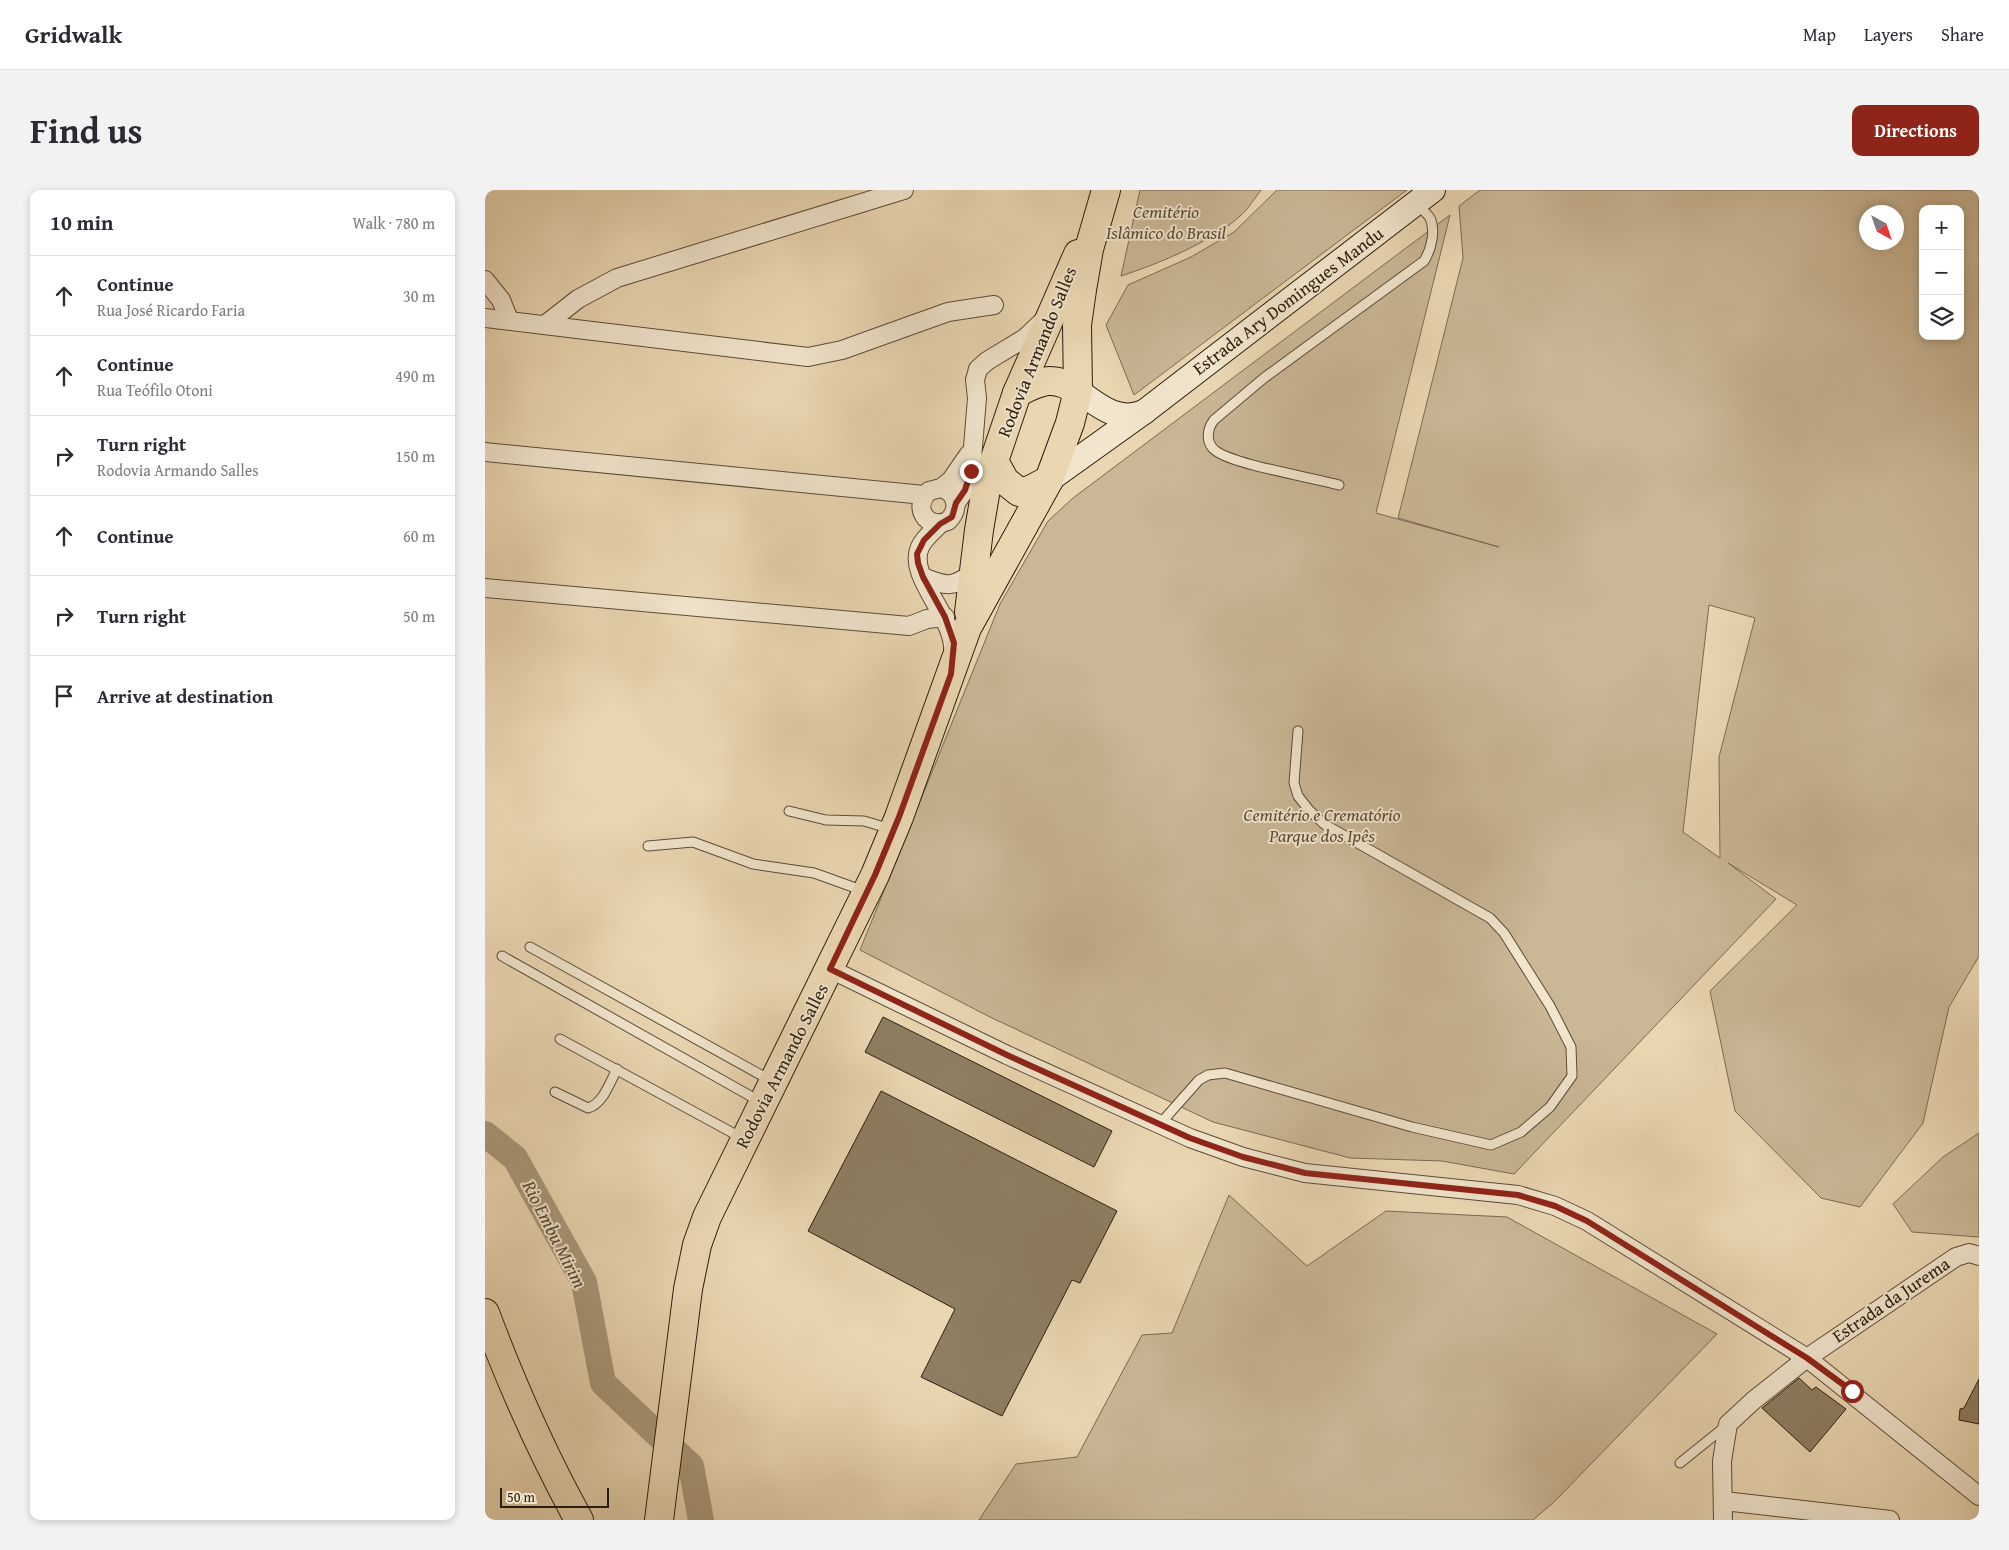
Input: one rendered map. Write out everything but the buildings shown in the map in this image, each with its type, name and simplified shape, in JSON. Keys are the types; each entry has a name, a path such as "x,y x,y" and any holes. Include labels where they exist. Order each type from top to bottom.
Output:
{"main road":[{"name":"Rodovia Armando Salles","path":"659,1520 686,1308 697,1245 707,1217 767,1092 867,892 893,830 951,674 956,623 975,571 987,483 982,456 1022,381 1106,195"},
{"name":"Rodovia Armando Salles","path":"956,623 1049,480 1070,423 1078,391 1077,324 1089,249 1106,195"},
{"path":"1022,381 1053,380 1068,384 1078,391"},
{"path":"982,456 1005,481 1019,492 1030,490 1049,480"},
{"path":"485,1313 509,1379 541,1450 579,1520"}],"street":[{"path":"546,324 578,299 617,278 904,190"},
{"name":"Estrada Ary Domingues Mandu","path":"1049,480 1144,412 1424,196"},
{"path":"485,280 501,300 509,320"},
{"path":"485,318 546,324 808,358 842,350 947,312 994,305"},
{"path":"982,456 975,430 975,380 978,369 987,361 1025,338 1051,314"},
{"path":"1003,351 1018,359 1022,381"},
{"name":"Estrada Ary Domingues Mandu","path":"1078,391 1101,407 1122,417 1144,412"},
{"path":"485,452 924,495"},
{"path":"933,521 921,507 924,495 929,491 941,488 960,469 982,456"},
{"path":"933,521 952,517 956,503 965,490 971,471 982,456"},
{"path":"941,488 951,494 956,503"},
{"path":"933,521 917,554 918,563 923,577 956,623"},
{"path":"923,577 950,586 962,581 975,571"},
{"path":"909,626 920,612 923,597 923,577"},
{"path":"485,588 909,626 927,620 956,623"},
{"path":"830,969 1007,1055 1160,1124 1243,1157 1305,1173 1518,1195 1555,1206 1587,1221 1807,1358 1979,1496"},
{"name":"Estrada da Jurema","path":"1728,1424 1754,1400 1807,1358 1956,1257 1969,1253 1979,1256"},
{"path":"1723,1520 1725,1500 1722,1461 1728,1424"},
{"path":"1725,1500 1890,1520"}],"lane":[{"path":"1339,485 1235,460 1215,450 1208,437 1208,428 1214,420 1264,378 1424,261 1430,249 1432,233 1424,196"},
{"path":"1160,1124 1199,1080 1208,1075 1225,1073 1412,1127 1491,1144 1521,1132 1550,1107 1572,1076 1571,1047 1550,1006 1504,933 1490,918 1324,824 1298,796 1295,783 1298,731"},
{"path":"789,811 826,820 864,821 893,830"},
{"path":"648,846 693,842 753,864 814,873 867,892"},
{"path":"531,947 767,1092"},
{"path":"502,956 767,1092"},
{"path":"560,1039 744,1140"},
{"path":"555,1092 588,1108 594,1106 599,1101 617,1069"},
{"path":"1680,1463 1728,1424"}],"green space":[{"name":"Cemitério Islâmico do Brasil","path":"1140,190 1261,190 1236,220 1206,240 1153,265 1121,276"},
{"path":"1277,190 1407,190 1134,395 1106,325 1128,285 1191,257 1234,232"},
{"name":"Cemitério e Crematório Parque dos Ipês","path":"1480,190 1979,190 1979,956 1949,1007 1923,1123 1860,1207 1821,1198 1735,1111 1710,991 1797,905 1728,863 1776,899 1514,1174 1442,1161 1350,1158 1213,1122 990,1017 860,950 1000,604 1048,521 1073,498 1450,215 1376,513 1499,547 1398,518 1463,258 1459,206","holes":["1709,605 1755,618 1719,757 1720,858 1683,832"]},
{"path":"1979,1133 1979,1237 1912,1232 1893,1204 1943,1157"},
{"path":"1229,1195 1307,1266 1386,1211 1507,1217 1717,1334 1555,1501 1533,1520 979,1520 1016,1464 1077,1457 1142,1335 1172,1333"}],"waterway":[{"name":"Rio Embu Mirim","path":"485,1134 515,1158 584,1282 603,1383 691,1466 701,1520"}],"route":[{"path":"971,471 965,490 956,503 952,517 940,524 924,540 917,554 923,577 945,617 954,643 951,674 899,817 875,875 830,969 1007,1055 1190,1138 1243,1157 1305,1173 1518,1195 1555,1206 1587,1221 1807,1358 1852,1391"}]}
